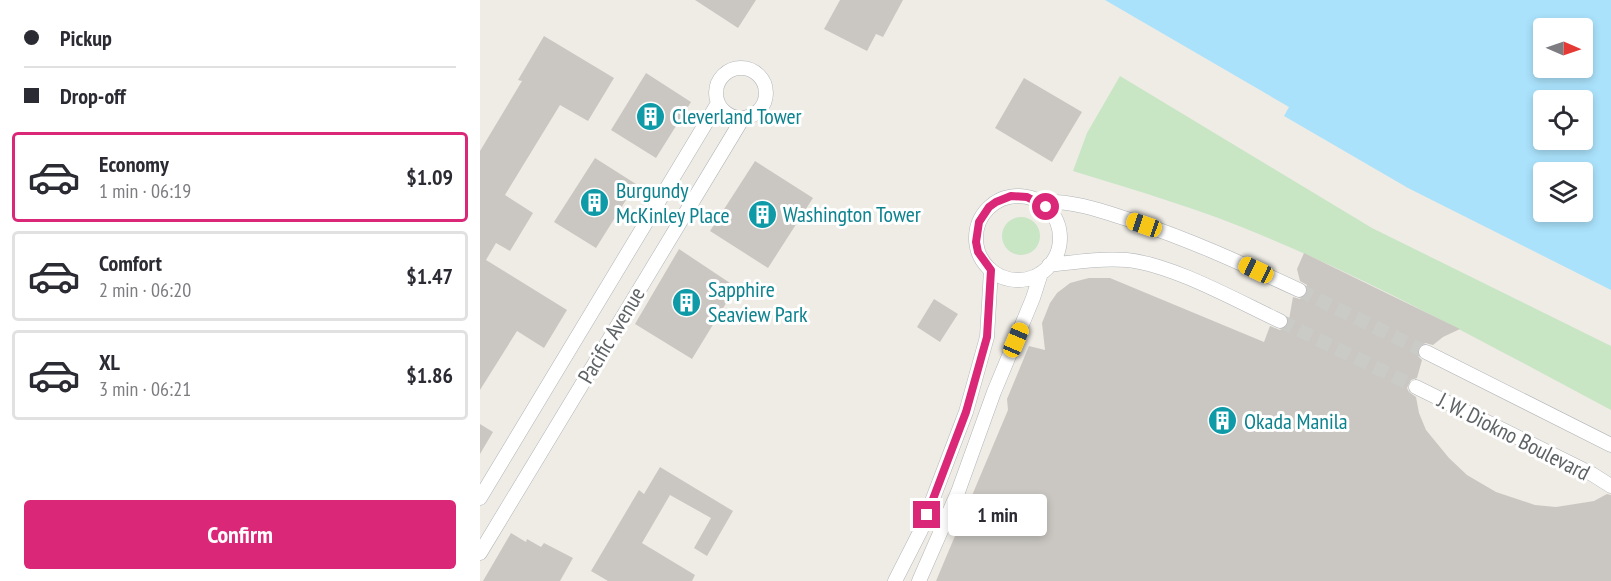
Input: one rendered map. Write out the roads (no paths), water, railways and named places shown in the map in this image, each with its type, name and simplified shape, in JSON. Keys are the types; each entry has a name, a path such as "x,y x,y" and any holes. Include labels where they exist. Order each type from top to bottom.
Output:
{"street":[{"path":"739,68 754,71 764,82 766,98 757,112 743,118 726,113 718,103 717,88 724,74 739,68"},
{"name":"Pacific Avenue","path":"480,498 718,103"},
{"name":"Pacific Avenue","path":"480,553 743,118"},
{"path":"1280,321 1193,280 1141,263 1112,260 1045,269 1021,280 1010,279 991,270 983,261 976,242 979,222 984,213 996,202 1011,196 1027,197 1040,202 1073,203 1125,218 1214,250 1299,290"},
{"path":"919,581 958,492 994,392 1045,269 1059,244 1058,228 1051,213 1040,202"},
{"path":"895,581 921,530 966,412 987,337 991,270"},
{"name":"J. W. Diokno Boulevard","path":"1426,352 1611,445"},
{"name":"J. W. Diokno Boulevard","path":"1416,387 1592,474 1611,486"}],"water":[{"path":"1105,0 1611,0 1611,290 1408,188 1284,116 1289,107"}],"tunnel":[{"path":"1299,290 1426,352"},
{"path":"1280,321 1416,387"}],"place":[{"name":"Cleverland Tower","path":"651,116"},
{"name":"Burgundy McKinley Place","path":"595,203"},
{"name":"Washington Tower","path":"762,214"},
{"name":"Sapphire Seaview Park","path":"687,302"},
{"name":"Okada Manila","path":"1223,421"}]}
